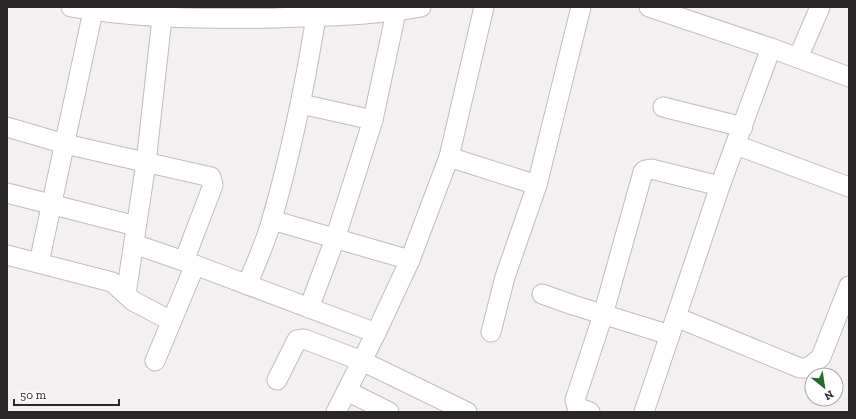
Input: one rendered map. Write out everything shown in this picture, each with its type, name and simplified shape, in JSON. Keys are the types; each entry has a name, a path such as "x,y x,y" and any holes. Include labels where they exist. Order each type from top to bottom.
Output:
{"street":[{"path":"71,7 93,11 162,18 316,17 396,12 421,7"},
{"path":"336,412 376,333 410,260 449,157 484,7"},
{"path":"491,332 510,263 537,185 582,7"},
{"path":"649,7 687,12 771,48 849,77"},
{"path":"798,58 820,7"},
{"path":"39,263 50,204 65,144 93,11"},
{"path":"309,308 335,239 372,120 396,12"},
{"path":"247,285 272,220 301,104 316,17"},
{"path":"126,294 146,163 162,18"},
{"path":"644,412 720,186 771,48"},
{"path":"301,104 372,120"},
{"path":"663,107 743,127"},
{"path":"7,127 65,144 146,163 208,175 213,179 213,185 190,263 171,321 155,361"},
{"path":"736,145 849,187"},
{"path":"449,157 537,185"},
{"path":"590,412 577,407 574,400 603,315 645,170 651,169 720,186"},
{"path":"7,193 50,204 135,235 190,263 376,333"},
{"path":"272,220 410,260"},
{"path":"7,255 112,282 133,301 171,321"},
{"path":"676,317 800,368 806,368 821,357 849,286"},
{"path":"542,294 603,315 670,335"},
{"path":"277,380 295,344 300,338 362,361 467,412"},
{"path":"347,391 389,412"}]}
